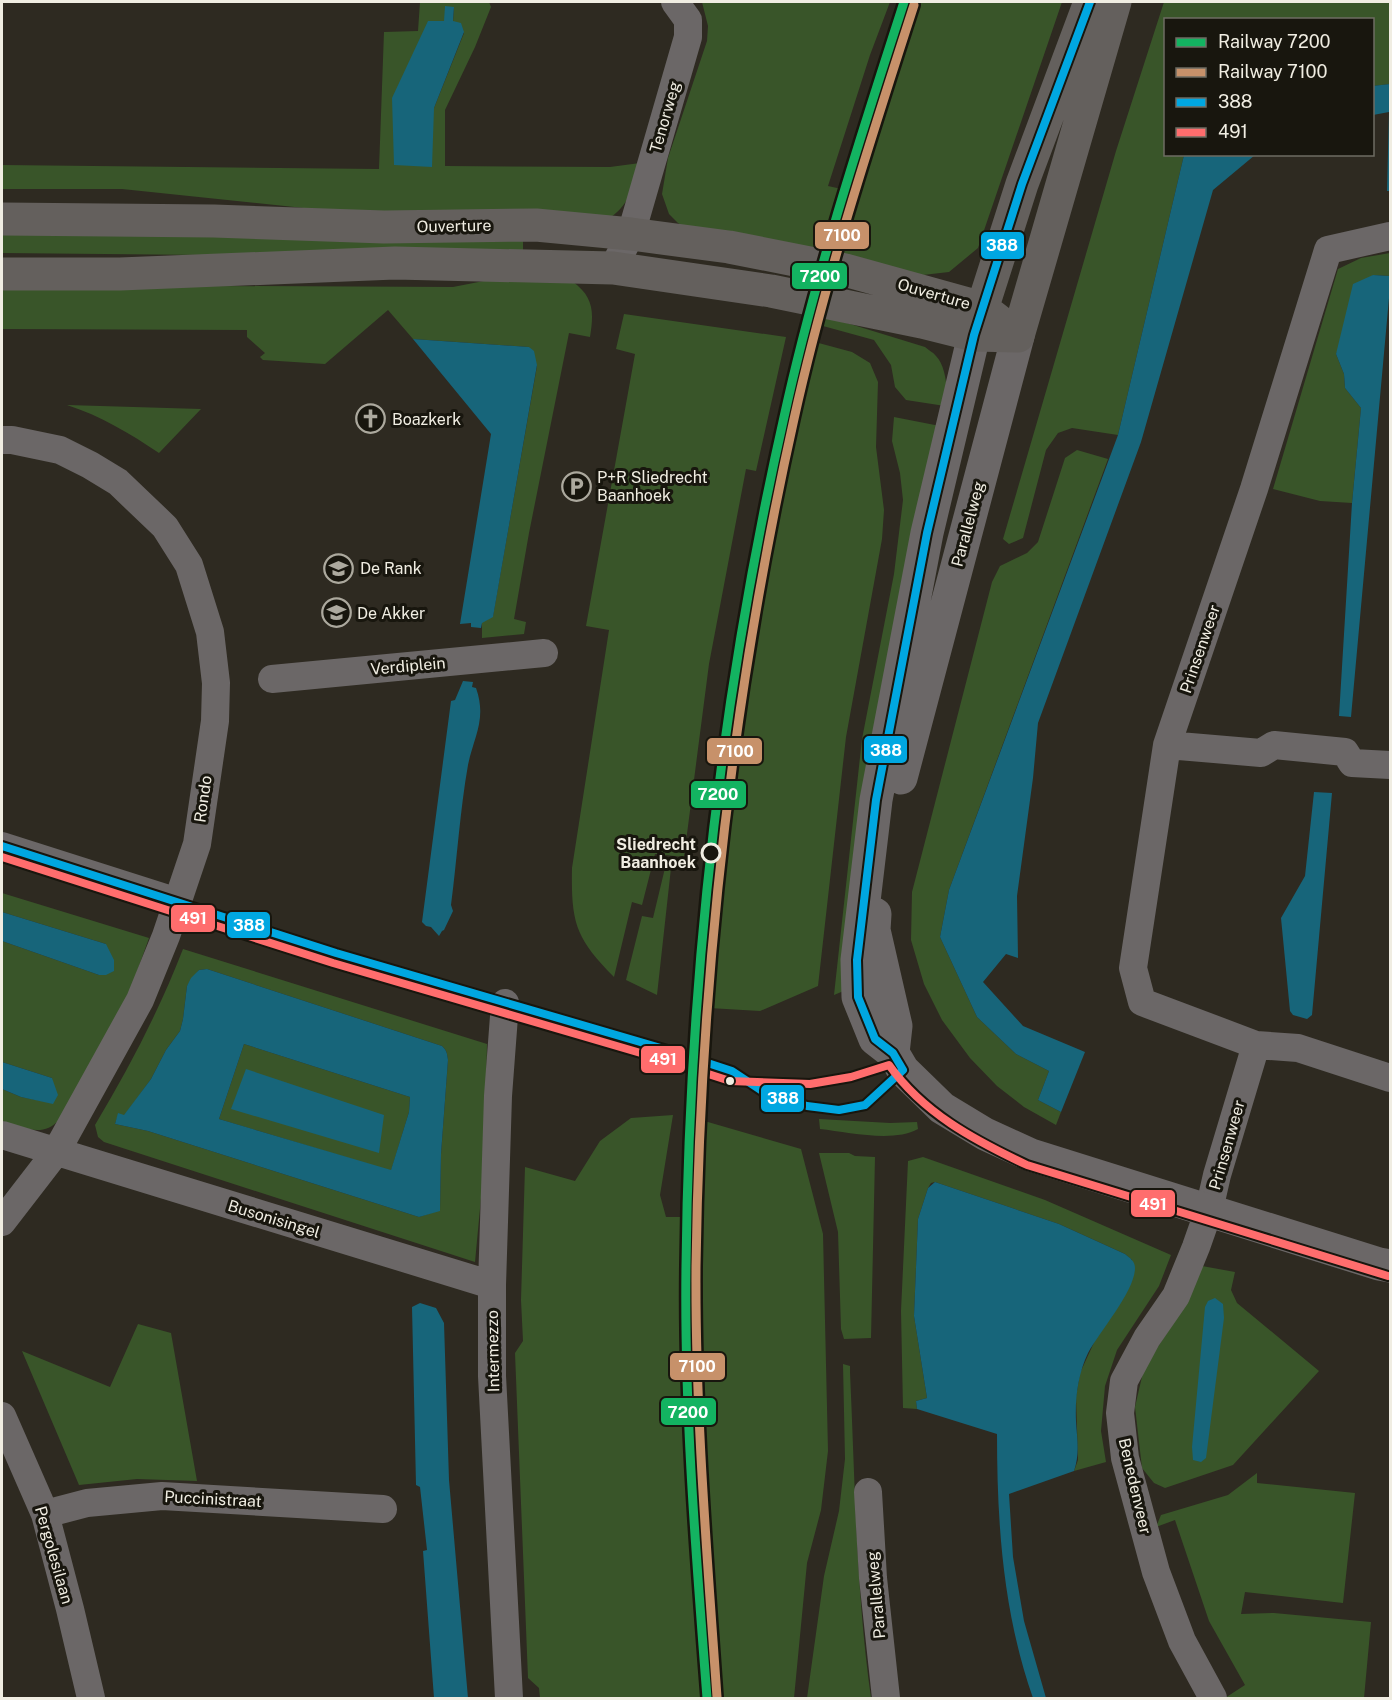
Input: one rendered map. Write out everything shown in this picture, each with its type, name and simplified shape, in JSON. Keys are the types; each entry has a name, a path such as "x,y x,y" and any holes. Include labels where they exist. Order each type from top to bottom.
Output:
{"main road":[{"path":"978,322 1022,184 1090,2"},
{"name":"Parallelweg","path":"1018,336 1115,2"},
{"name":"Ouverture","path":"2,219 214,221 384,227 536,225 630,234 729,247 845,270 1018,336"},
{"name":"Ouverture","path":"2,274 120,274 395,263 614,268 771,291 922,322 978,322"}],"street":[{"name":"Tenorweg","path":"614,268 630,234 688,37 688,20 675,2"},
{"name":"Prinsenweer","path":"1390,236 1328,250 1254,489 1167,746 1133,969 1142,1002 1256,1045 1298,1048 1390,1078"},
{"path":"978,322 927,533 876,800 856,960 858,997 875,1039 942,1108 1003,1143 1031,1155 1181,1203 1390,1266"},
{"name":"Parallelweg","path":"898,1062 896,1026 874,930 886,835 1018,336"},
{"name":"Rondo","path":"2,440 60,450 118,482 165,527 189,565 210,632 216,683 215,722 197,844 178,902 140,1000 56,1152 2,1222"},
{"name":"Verdiplein","path":"272,679 544,653"},
{"path":"1167,746 1261,753 1274,745 1345,752 1353,763 1390,765"},
{"path":"2,846 178,902"},
{"name":"Intermezzo","path":"505,1003 498,1096 492,1285 492,1376 509,1698"},
{"name":"Prinsenweer","path":"1209,1210 1217,1175 1256,1045"},
{"name":"Busonisingel","path":"2,1134 492,1285"},
{"name":"Benedenveer","path":"1209,1210 1176,1296 1147,1338 1124,1381 1120,1413 1125,1458 1156,1572 1182,1641 1213,1698"},
{"name":"Pergolesilaan","path":"2,1416 45,1514 91,1698"},
{"name":"Parallelweg","path":"868,1492 873,1578 886,1698"},
{"name":"Puccinistraat","path":"45,1514 87,1503 162,1496 383,1509"}],"green space":[{"path":"420,2 489,2 491,7 445,110 445,166 610,167 640,163 623,206 611,217 351,213 122,189 2,189 2,165 379,169 384,32 418,31","holes":["454,7 453,22 464,33 434,108 444,21"]},
{"path":"702,2 890,2 870,55 828,186 860,193 921,2 1062,2 978,248 949,272 914,276 689,230 678,223 669,214 662,194 668,158 707,41 708,26"},
{"path":"1164,2 1390,2 1390,84 1374,86 1374,18 1164,18 1164,156 1184,156 1118,435 1072,428 1058,433 1046,450 1023,538 1009,544 1003,539 1116,151"},
{"path":"2,234 523,239 523,258 2,253"},
{"path":"1390,253 1390,276 1373,275 1336,354 1344,374 1345,388 1361,408 1352,503 1320,501 1273,489 1338,269 1361,258"},
{"path":"494,279 572,281 585,293 592,313 590,337 569,333 514,619 526,622 524,634 482,638 482,622 493,616 537,366 529,347 413,339 388,310 325,364 263,360 260,357 265,353 247,337 247,330 2,329 2,285 453,287"},
{"path":"624,314 786,337 756,471 746,469 709,664 684,857 655,854 642,905 632,902 614,977 591,951 578,928 573,902 572,868 609,630 586,626 635,354 616,349"},
{"path":"824,316 925,347 932,352 939,360 944,373 947,387 945,406 906,400 895,387 891,365 874,340 823,326"},
{"path":"815,342 852,352 870,363 878,382 876,447 884,510 882,539 846,737 818,986 760,1011 709,1008 747,664 775,512"},
{"path":"67,405 201,409 159,453 92,414"},
{"path":"894,417 940,426 846,990 834,995 862,739 894,574 903,500 900,473 892,441"},
{"path":"1077,450 1108,459 949,890 940,937 977,1017 1016,1054 1049,1071 1038,1100 1061,1112 1056,1125 1024,1107 997,1086 970,1058 942,1020 924,984 911,940 912,892 992,582 1000,566 1027,553 1038,542 1065,458"},
{"path":"665,868 671,868 657,995 626,980 642,916 653,918"},
{"path":"2,893 149,938 125,1005 60,1119 46,1129 32,1130 2,1121 2,1089 21,1097 53,1103 52,1078 2,1062 2,941 99,975 106,944 2,912"},
{"path":"183,949 487,1044 484,1166 475,1262 104,1142 98,1137 95,1125 143,1039","holes":["207,969 442,1046 448,1060 441,1154 440,1210 419,1217 148,1131 115,1124 117,1118 124,1116 151,1079 166,1050 180,1031 187,986 199,970"]},
{"path":"244,1044 410,1097 409,1112 391,1171 219,1119"},
{"path":"673,1115 660,1195 666,1217 700,1217 701,1120 801,1149 823,1234 828,1451 821,1510 807,1563 794,1698 540,1698 539,1688 528,1678 515,1353 523,1341 521,1300 525,1167 575,1181 600,1141 631,1118"},
{"path":"819,1119 890,1123 917,1122 918,1129 896,1135 870,1135 820,1129"},
{"path":"819,1153 849,1153 855,1156 875,1157 871,1338 844,1339 841,1329 838,1232"},
{"path":"923,1157 1045,1200 1171,1255 1159,1286 1117,1350 1105,1386 1101,1431 1106,1462 1074,1471 1078,1460 1076,1397 1080,1373 1097,1336 1119,1305 1132,1260 1125,1254 1059,1224 935,1182 931,1183 928,1188 918,1219 914,1316 927,1398 916,1401 917,1409 903,1408 901,1311 908,1161"},
{"path":"1202,1266 1235,1272 1231,1290 1237,1303 1319,1371 1233,1465 1165,1488 1154,1483 1142,1468 1135,1407 1144,1368 1188,1301"},
{"path":"138,1324 171,1333 197,1481 137,1479 79,1485 22,1351 110,1387"},
{"path":"843,1364 850,1366 859,1577 871,1698 807,1698 824,1576 839,1511 845,1459"},
{"path":"1257,1473 1257,1483 1355,1493 1343,1603 1245,1592 1241,1614 1274,1613 1371,1622 1364,1698 1225,1698 1245,1685 1209,1621 1175,1520 1156,1527 1161,1515 1228,1495"}],"water":[{"path":"445,6 454,7 453,21 461,23 464,32 434,108 432,167 394,165 392,98 428,21 444,21"},
{"path":"1390,84 1390,191 1387,191 1389,112 1374,115 1374,86"},
{"path":"1184,156 1254,156 1213,190 1141,442 1038,723 1017,896 1018,958 1006,954 983,982 1023,1026 1085,1052 1061,1112 1038,1100 1049,1071 1016,1054 977,1017 940,937 949,890 1118,435"},
{"path":"1373,275 1390,276 1390,287 1351,717 1339,716 1352,503 1361,408 1345,388 1344,374 1336,354 1353,284"},
{"path":"413,339 529,347 534,351 537,365 493,617 482,623 481,628 471,627 471,623 460,624 491,434"},
{"path":"463,681 473,682 472,687 476,688 480,718 465,782 451,905 453,911 439,936 431,927 422,922 451,701 455,700"},
{"path":"1314,792 1332,793 1312,1015 1307,1019 1293,1015 1290,1011 1281,918 1305,876"},
{"path":"2,912 106,944 114,960 114,971 106,975 99,975 2,941"},
{"path":"207,969 442,1046 448,1060 441,1154 440,1211 419,1217 148,1131 115,1124 118,1113 124,1115 151,1079 166,1050 180,1031 187,986 199,970","holes":["244,1044 410,1097 409,1112 391,1170 219,1119"]},
{"path":"2,1062 52,1078 58,1095 53,1104 21,1097 2,1089"},
{"path":"246,1069 384,1115 379,1153 231,1109"},
{"path":"935,1182 1059,1224 1125,1254 1135,1266 1129,1288 1088,1353 1082,1369 1076,1404 1078,1452 1074,1471 1009,1494 1013,1557 1024,1621 1046,1698 1033,1698 1008,1601 1000,1535 997,1434 917,1409 916,1401 927,1398 914,1316 918,1219 928,1188"},
{"path":"1215,1298 1223,1304 1224,1318 1206,1458 1201,1462 1193,1460 1192,1447 1205,1307 1208,1301"},
{"path":"420,1303 436,1308 444,1323 449,1480 468,1698 434,1698 423,1551 427,1550 420,1487 416,1485 412,1307"}],"rail line":[{"name":"7200","path":"707,1698 689,1428 686,1266 688,1159 694,1052 712,839 743,627 762,522 796,364 855,156 904,2"},
{"name":"7100","path":"717,1697 700,1428 696,1266 704,1053 723,840 753,629 794,419 834,263 914,5"}],"transit line":[{"name":"388","path":"2,846 336,953 671,1051 732,1071 765,1093 807,1106 839,1110 865,1105 903,1070 893,1053 875,1039 858,997 857,960 876,800 927,533 974,335 1022,184 1090,2"},
{"name":"491","path":"2,857 333,963 730,1081 810,1084 851,1077 889,1065 917,1097 951,1124 1027,1165 1388,1276"}],"place":[{"name":"Boazkerk","path":"371,419"},
{"name":"P+R Sliedrecht Baanhoek","path":"576,486"},
{"name":"De Rank","path":"339,568"},
{"name":"De Akker","path":"336,613"},
{"name":"Sliedrecht Baanhoek","path":"711,853"}]}
